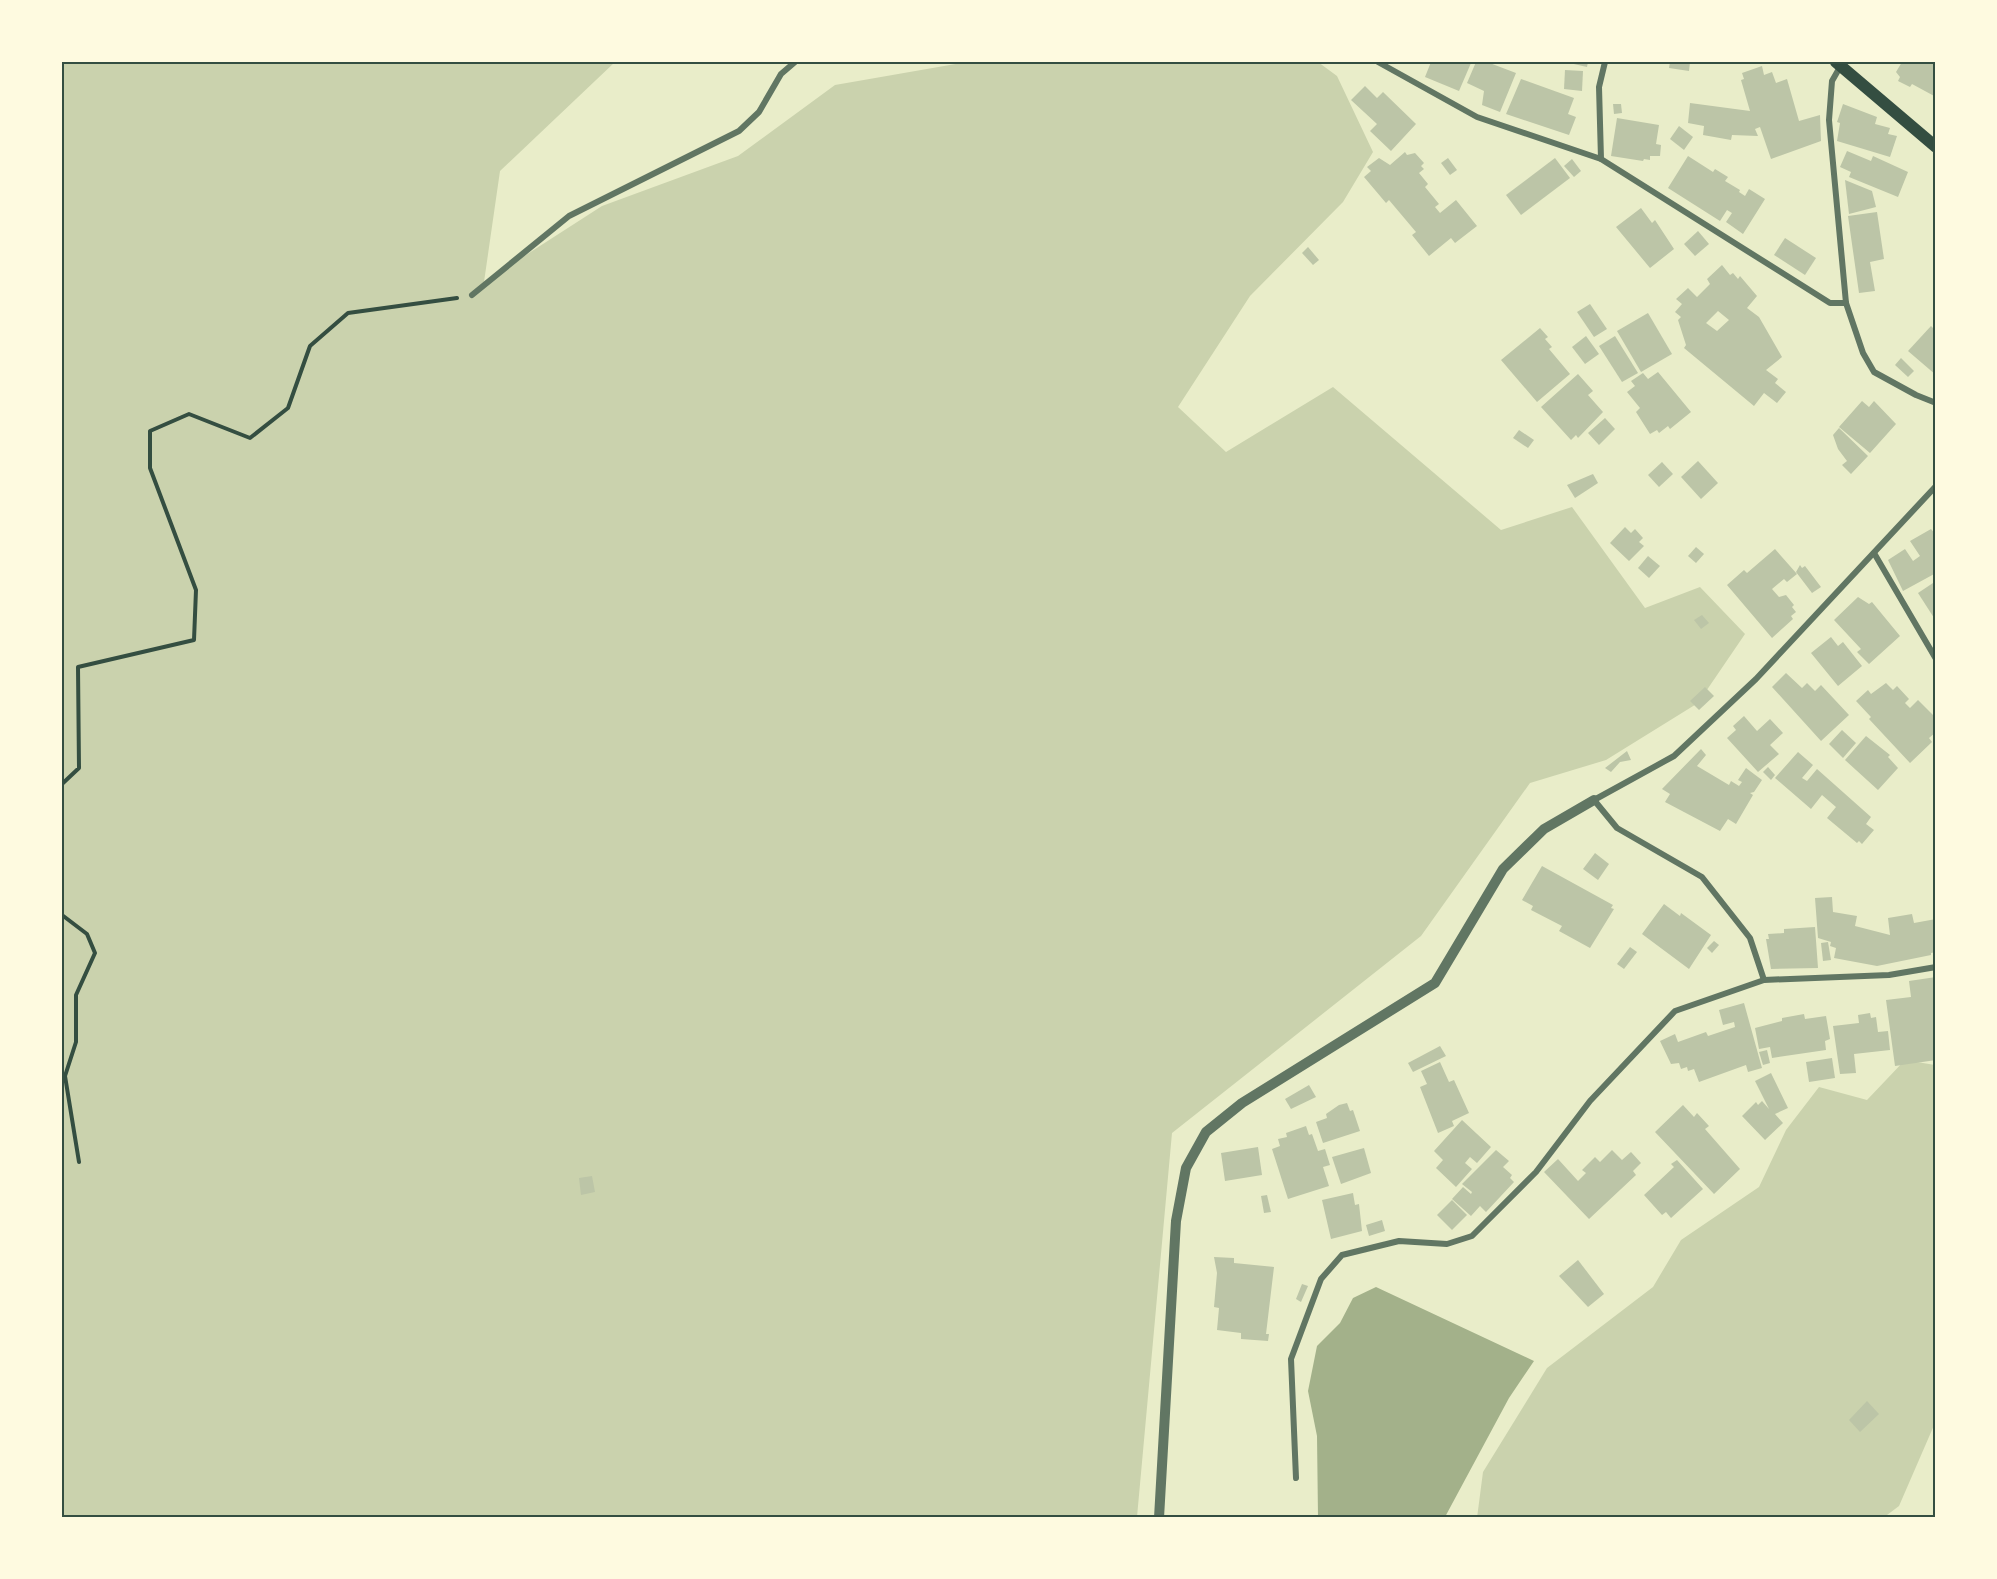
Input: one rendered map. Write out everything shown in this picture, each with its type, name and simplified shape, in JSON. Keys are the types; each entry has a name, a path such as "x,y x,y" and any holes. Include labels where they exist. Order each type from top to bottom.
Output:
{"main road":[{"path":"1839,64 1935,147"}],"street":[{"path":"472,295 569,216 739,131 759,112 781,74 795,62"},
{"path":"1377,62 1477,117 1601,159 1830,303 1845,303"},
{"path":"1601,159 1599,87 1605,62"},
{"path":"1839,64 1832,81 1829,120 1845,303 1863,353 1874,372 1935,403"},
{"path":"1159,1518 1176,1221 1186,1168 1206,1132 1242,1103 1435,983 1503,869 1544,829 1674,756 1756,680 1935,486"},
{"path":"1874,553 1935,659"},
{"path":"1594,800 1617,828 1702,877 1750,938 1764,980"},
{"path":"1296,1478 1291,1359 1321,1279 1342,1255 1399,1241 1447,1244 1472,1236 1536,1172 1590,1101 1675,1011 1764,980 1889,975 1935,968"}],"path":[{"path":"62,784 80,768 78,667 194,640 196,590 150,468 150,431 189,414 250,438 288,408 310,346 348,313 472,295"},
{"path":"62,915 87,934 95,953 76,995 76,1042 65,1076 79,1162"}],"shaded area":[{"path":"62,62 615,62 500,171 484,282 602,206 738,156 835,85 967,62 1318,62 1337,76 1373,152 1343,202 1250,296 1178,407 1226,452 1333,387 1501,530 1572,507 1645,608 1700,587 1745,634 1698,703 1606,760 1530,783 1421,936 1172,1133 1137,1517 62,1517"},
{"path":"1905,1060 1935,1065 1935,1423 1899,1506 1883,1518 1477,1518 1483,1472 1547,1368 1653,1287 1681,1240 1759,1187 1786,1130 1819,1087 1867,1100"},
{"path":"1376,1287 1534,1361 1509,1398 1445,1517 1318,1517 1317,1436 1308,1391 1317,1346 1340,1323 1353,1298"}],"building":[{"path":"1431,62 1471,63 1459,91 1425,77"},
{"path":"1476,62 1487,62 1516,73 1500,112 1482,105 1484,91 1467,83"},
{"path":"1565,62 1588,62 1587,67"},
{"path":"1670,62 1690,62 1689,71 1669,68"},
{"path":"1902,62 1936,62 1936,97 1912,84 1910,87 1898,81 1900,77 1896,72"},
{"path":"1762,66 1764,75 1772,72 1776,83 1787,79 1799,121 1820,115 1821,141 1771,159 1760,127 1755,129 1758,136 1732,135 1731,140 1703,135 1704,126 1688,123 1690,103 1750,111 1741,80 1744,79 1742,73"},
{"path":"1565,70 1583,71 1582,91 1564,89"},
{"path":"1521,79 1574,98 1568,114 1576,117 1569,135 1506,114"},
{"path":"1365,86 1377,98 1383,92 1416,124 1391,151 1370,131 1377,124 1351,100"},
{"path":"1613,104 1621,104 1622,113 1614,114"},
{"path":"1843,104 1877,117 1875,124 1890,128 1888,134 1897,136 1890,157 1837,141 1840,123 1837,122"},
{"path":"1617,118 1659,125 1656,144 1661,145 1660,156 1650,156 1650,160 1644,159 1643,161 1611,156"},
{"path":"1679,126 1693,137 1684,150 1670,139"},
{"path":"1847,151 1871,161 1873,156 1908,172 1898,197 1849,177 1851,172 1840,167"},
{"path":"1405,152 1407,155 1415,153 1424,163 1421,166 1424,169 1419,173 1428,184 1425,187 1439,204 1435,207 1440,213 1456,200 1477,226 1455,243 1451,238 1429,256 1412,235 1416,232 1389,200 1386,203 1364,177 1371,171 1367,167 1379,158 1390,165"},
{"path":"1688,156 1713,172 1715,169 1728,177 1725,181 1745,196 1749,189 1765,199 1743,234 1726,222 1732,213 1727,210 1720,221 1668,188"},
{"path":"1448,158 1457,170 1450,175 1441,163"},
{"path":"1555,158 1570,178 1521,215 1506,195"},
{"path":"1572,159 1581,171 1574,177 1564,166"},
{"path":"1845,180 1872,191 1876,207 1849,214"},
{"path":"1641,208 1652,223 1655,220 1674,249 1650,268 1616,227"},
{"path":"1877,212 1884,259 1870,262 1875,291 1859,293 1848,216"},
{"path":"1698,231 1709,244 1695,256 1684,244"},
{"path":"1785,238 1816,258 1805,275 1774,255"},
{"path":"1308,247 1319,260 1313,265 1302,253"},
{"path":"1722,265 1730,275 1733,273 1738,279 1740,276 1757,296 1747,308 1759,317 1782,357 1766,370 1778,379 1775,383 1786,392 1777,403 1764,393 1754,406 1684,348 1686,345 1678,320 1681,317 1675,312 1682,304 1676,299 1688,288 1697,297 1710,284 1707,279","holes":["1718,311 1729,320 1717,331 1706,323"]},
{"path":"1590,304 1607,329 1594,337 1577,312"},
{"path":"1648,313 1672,354 1641,372 1617,331"},
{"path":"1931,326 1936,331 1936,375 1908,351"},
{"path":"1540,328 1548,337 1545,339 1552,347 1549,349 1570,374 1537,402 1501,360"},
{"path":"1586,336 1599,354 1585,364 1572,347"},
{"path":"1615,336 1638,373 1622,382 1599,346"},
{"path":"1901,358 1914,371 1908,377 1895,365"},
{"path":"1658,372 1691,412 1670,429 1668,426 1659,433 1657,430 1650,434 1636,412 1640,408 1627,392 1635,386 1631,381 1643,373 1648,379"},
{"path":"1578,374 1593,391 1588,395 1603,412 1578,438 1576,435 1571,440 1541,407"},
{"path":"1862,401 1869,407 1874,401 1896,424 1870,453 1839,427"},
{"path":"1605,418 1615,429 1599,445 1588,433"},
{"path":"1839,428 1868,456 1851,474 1842,465 1847,461 1838,449 1833,435"},
{"path":"1519,430 1534,440 1528,448 1513,438"},
{"path":"1698,461 1718,483 1701,499 1681,477"},
{"path":"1662,462 1673,474 1659,487 1648,475"},
{"path":"1593,474 1598,483 1575,498 1567,485"},
{"path":"1625,527 1631,533 1635,529 1643,538 1639,542 1644,546 1629,561 1610,543"},
{"path":"1931,529 1936,535 1936,573 1903,591 1888,560 1905,549 1913,561 1920,556 1910,541"},
{"path":"1696,547 1704,554 1696,563 1688,556"},
{"path":"1775,549 1797,574 1787,582 1784,579 1772,589 1779,597 1786,595 1794,605 1792,607 1796,612 1791,616 1793,619 1772,638 1727,585 1744,570 1747,573"},
{"path":"1648,556 1660,566 1649,578 1638,568"},
{"path":"1800,565 1802,568 1805,566 1821,587 1812,593 1796,572"},
{"path":"1936,581 1936,621 1918,593"},
{"path":"1858,597 1869,604 1872,602 1900,636 1869,664 1857,652 1861,649 1834,620"},
{"path":"1702,615 1709,623 1701,629 1694,620"},
{"path":"1831,637 1838,646 1843,642 1862,666 1838,686 1811,653"},
{"path":"1786,673 1802,688 1807,683 1815,691 1821,685 1849,715 1821,741 1772,687"},
{"path":"1886,683 1893,690 1897,686 1909,699 1905,703 1910,708 1918,700 1936,718 1936,732 1929,738 1932,742 1910,763 1869,719 1871,717 1856,701 1868,690 1871,694"},
{"path":"1705,687 1714,696 1699,710 1690,701"},
{"path":"1744,716 1757,731 1770,719 1783,733 1770,745 1779,754 1758,772 1727,738 1736,730 1733,726"},
{"path":"1842,730 1856,743 1843,758 1829,744"},
{"path":"1866,736 1890,755 1888,757 1898,768 1878,790 1845,760"},
{"path":"1701,749 1706,755 1697,766 1729,785 1731,781 1739,786 1742,782 1738,780 1746,768 1762,780 1754,792 1750,793 1753,795 1736,824 1728,819 1720,831 1665,802 1670,794 1662,789"},
{"path":"1627,751 1631,760 1620,762 1611,772 1605,768"},
{"path":"1798,752 1813,765 1802,778 1807,781 1817,769 1871,817 1866,824 1874,830 1862,844 1859,841 1857,843 1827,818 1836,807 1822,795 1811,809 1775,778"},
{"path":"1768,767 1775,775 1771,780 1763,772"},
{"path":"1595,853 1609,864 1598,880 1583,869"},
{"path":"1542,866 1613,905 1611,908 1614,909 1590,948 1559,931 1562,926 1531,910 1533,906 1522,900"},
{"path":"1832,897 1833,912 1857,916 1855,926 1890,935 1888,918 1912,914 1914,923 1936,919 1936,952 1877,966 1834,958 1836,948 1830,946 1831,942 1818,938 1815,898"},
{"path":"1664,904 1680,916 1681,913 1711,935 1689,969 1642,934"},
{"path":"1815,927 1818,968 1771,969 1766,939 1769,939 1768,934 1784,933 1784,929"},
{"path":"1714,941 1719,945 1712,953 1707,948"},
{"path":"1828,942 1831,960 1823,961 1821,943"},
{"path":"1630,947 1637,952 1624,969 1617,964"},
{"path":"1936,977 1936,1060 1895,1066 1886,1000 1911,997 1909,981"},
{"path":"1744,1003 1762,1068 1748,1072 1746,1065 1699,1082 1694,1069 1688,1071 1687,1067 1681,1069 1679,1063 1671,1064 1660,1041 1675,1034 1678,1042 1706,1032 1708,1036 1735,1027 1734,1022 1723,1025 1719,1010"},
{"path":"1870,1013 1871,1018 1876,1017 1878,1032 1888,1031 1890,1050 1854,1054 1856,1073 1840,1074 1833,1026 1859,1023 1858,1015"},
{"path":"1804,1014 1805,1019 1826,1016 1830,1039 1825,1041 1826,1050 1772,1058 1770,1047 1759,1049 1755,1028 1782,1021 1782,1018"},
{"path":"1440,1046 1446,1056 1413,1072 1408,1063"},
{"path":"1767,1050 1770,1063 1763,1065 1759,1052"},
{"path":"1832,1058 1835,1078 1809,1082 1806,1062"},
{"path":"1440,1062 1449,1082 1454,1080 1469,1113 1452,1121 1454,1126 1438,1133 1420,1087 1427,1084 1421,1071"},
{"path":"1771,1073 1788,1108 1775,1114 1783,1123 1765,1140 1742,1116 1756,1102 1758,1105 1762,1101 1769,1109 1755,1081"},
{"path":"1309,1085 1316,1097 1291,1109 1285,1099"},
{"path":"1347,1103 1350,1111 1353,1110 1360,1131 1323,1143 1316,1122 1327,1118 1326,1114 1339,1105"},
{"path":"1683,1105 1694,1117 1697,1113 1709,1126 1705,1129 1740,1169 1714,1194 1655,1132"},
{"path":"1462,1120 1491,1147 1477,1163 1470,1157 1465,1163 1472,1169 1456,1187 1436,1168 1443,1160 1434,1151"},
{"path":"1306,1126 1309,1135 1312,1134 1318,1151 1325,1149 1330,1165 1323,1167 1329,1186 1288,1199 1272,1149 1280,1146 1278,1139 1287,1137 1286,1133"},
{"path":"1258,1147 1262,1175 1225,1181 1221,1153"},
{"path":"1364,1148 1371,1173 1341,1184 1332,1157"},
{"path":"1496,1150 1509,1161 1503,1167 1512,1175 1510,1178 1514,1182 1486,1212 1480,1206 1471,1216 1452,1199 1463,1187 1471,1194 1472,1192 1462,1184"},
{"path":"1612,1150 1622,1160 1631,1152 1641,1163 1633,1171 1636,1175 1589,1219 1544,1172 1558,1159 1578,1181 1586,1173 1582,1170 1595,1157 1600,1162"},
{"path":"1677,1160 1703,1189 1671,1218 1666,1212 1662,1215 1644,1195 1674,1167 1671,1164"},
{"path":"592,1176 595,1192 581,1195 579,1178"},
{"path":"1353,1193 1355,1205 1359,1204 1362,1231 1331,1239 1322,1200"},
{"path":"1267,1195 1271,1212 1264,1213 1261,1196"},
{"path":"1452,1200 1467,1215 1452,1230 1437,1215"},
{"path":"1382,1220 1385,1231 1369,1236 1366,1225"},
{"path":"1214,1257 1234,1258 1234,1263 1274,1267 1266,1334 1269,1334 1268,1341 1241,1339 1241,1333 1217,1330 1219,1308 1214,1307 1217,1273"},
{"path":"1578,1260 1604,1294 1588,1307 1559,1276"},
{"path":"1302,1284 1308,1286 1301,1302 1296,1299"},
{"path":"1867,1401 1879,1414 1860,1432 1849,1420"}]}
